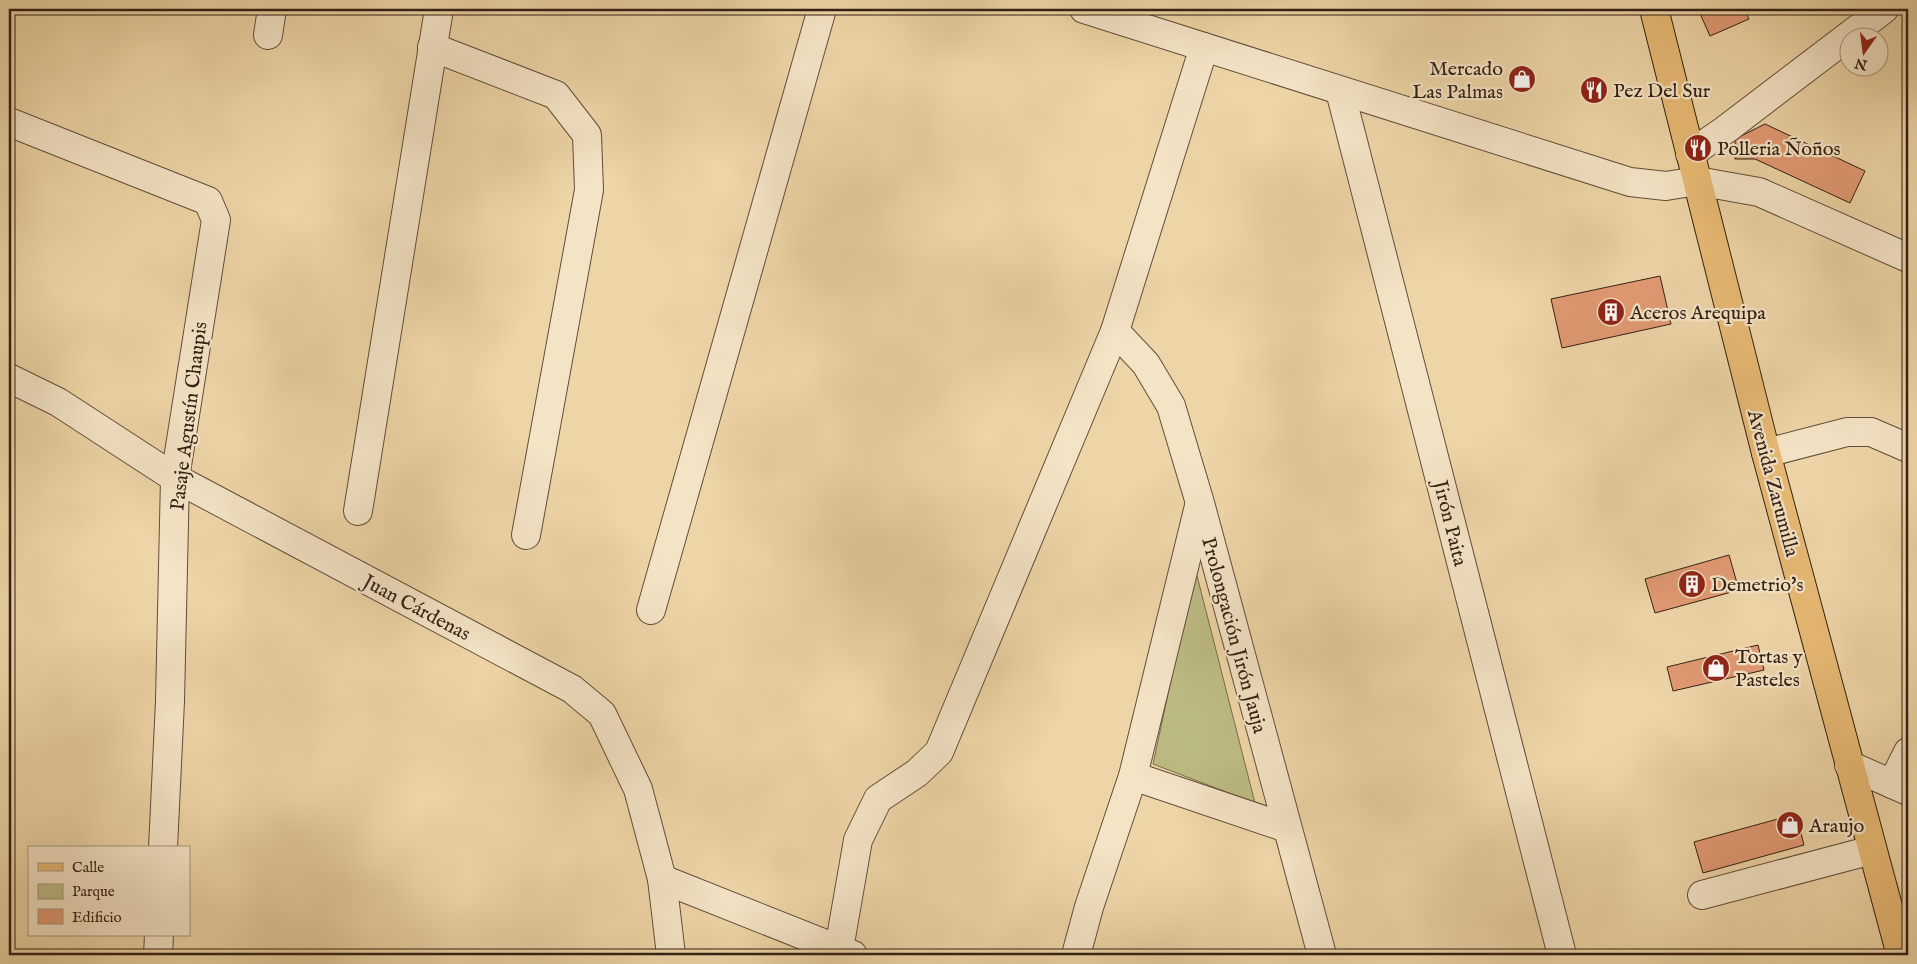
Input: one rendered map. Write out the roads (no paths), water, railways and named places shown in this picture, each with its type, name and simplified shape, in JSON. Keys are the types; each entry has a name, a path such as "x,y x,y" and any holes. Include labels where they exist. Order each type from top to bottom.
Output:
{"main road":[{"name":"Avenida Zarumilla","path":"1654,9 1766,453 1901,955"}],"street":[{"path":"268,35 272,9"},
{"path":"358,511 439,9"},
{"path":"652,610 822,9"},
{"path":"1084,9 1630,182 1666,186 1697,181 1759,192 1908,258"},
{"path":"1690,154 1725,130 1884,9"},
{"path":"432,47 556,95 587,135 589,190 526,534"},
{"path":"662,879 846,952 858,840 878,799 918,773 939,752 1115,330 1204,48"},
{"name":"Jirón Paita","path":"1340,91 1562,955"},
{"name":"Pasaje Agustín Chaupis","path":"9,122 208,201 216,220 176,478 170,701 163,846"},
{"name":"Prolongación Jirón Jauja","path":"1115,330 1146,364 1171,406 1200,503 1322,955"},
{"name":"Juan Cárdenas","path":"9,378 58,402 176,478 572,689 602,714 638,789 662,879 671,955"},
{"path":"1766,453 1848,432 1871,432 1908,448"},
{"path":"1076,955 1089,907 1133,776 1200,503"},
{"path":"1849,765 1900,788 1908,752"},
{"path":"1133,776 1287,828"},
{"path":"1702,895 1872,850"},
{"path":"158,955 159,936"}],"place":[{"name":"Mercado Las Palmas","path":"1522,79"},
{"name":"Pez Del Sur","path":"1594,90"},
{"name":"Polleria Ñoños","path":"1698,148"},
{"name":"Aceros Arequipa","path":"1611,312"},
{"name":"Demetrio's","path":"1692,584"},
{"name":"Tortas y Pasteles","path":"1716,668"},
{"name":"Araujo","path":"1790,825"}]}
